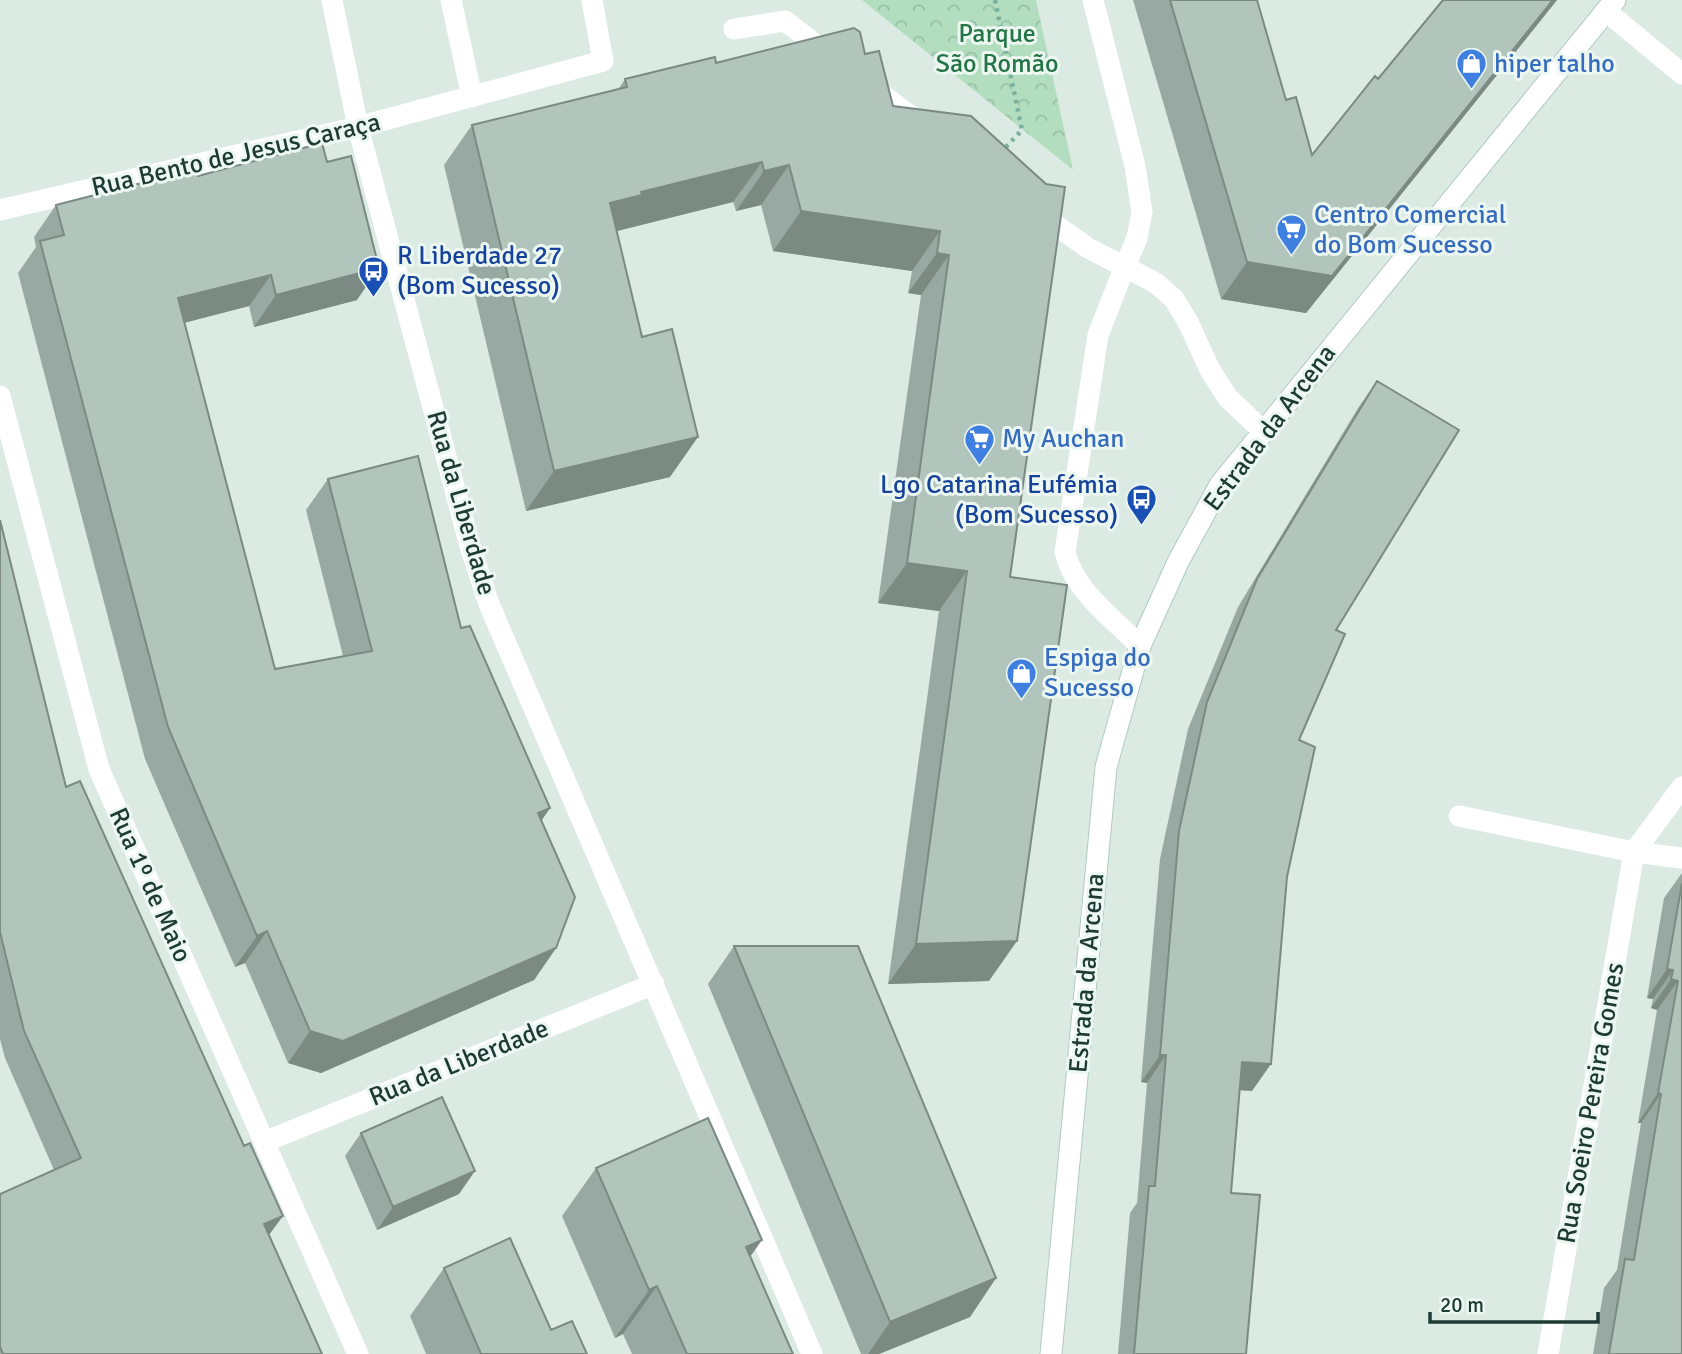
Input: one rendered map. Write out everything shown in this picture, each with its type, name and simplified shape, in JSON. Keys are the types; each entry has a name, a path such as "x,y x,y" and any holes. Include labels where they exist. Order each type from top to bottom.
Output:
{"street":[{"name":"Rua da Liberdade","path":"332,0 358,127 470,547 489,604 812,1354"},
{"path":"451,0 472,97"},
{"name":"Rua Bento de Jesus Caraça","path":"0,210 358,127 603,61 592,0"},
{"path":"1093,0 1135,166 1142,212 1137,238 1098,335 1065,552 1069,566 1081,587 1140,646"},
{"path":"1611,6 1682,74"},
{"name":"Estrada da Arcena","path":"1051,1354 1106,767 1140,646 1178,562 1220,485 1262,430 1611,6"},
{"path":"734,29 785,21 939,138"},
{"path":"1023,201 1088,248 1156,283 1174,299 1188,321 1210,370 1228,398 1262,430"},
{"name":"Rua 1º de Maio","path":"0,396 99,769 358,1354"},
{"path":"1634,852 1682,787"},
{"path":"1459,816 1634,852 1682,858"},
{"name":"Rua Soeiro Pereira Gomes","path":"1548,1354 1634,852"},
{"name":"Rua da Liberdade","path":"264,1143 654,984"}],"path":[{"path":"995,0 1021,130 998,155"}],"green space":[{"name":"Parque São Romão","path":"862,0 1036,0 1073,170"}],"building":[{"path":"1170,0 1257,0 1286,100 1296,97 1312,155 1375,76 1378,79 1443,0 1553,0 1332,276 1247,262"},
{"path":"854,28 860,32 865,54 879,51 893,106 971,116 1046,184 1065,187 1010,577 1067,585 1017,941 916,944 967,571 907,563 949,255 937,253 940,231 801,211 789,165 764,171 762,162 641,192 642,195 610,203 642,337 672,329 698,437 554,471 472,125 627,87 625,79 715,57 716,63"},
{"path":"322,143 327,162 351,156 379,268 276,295 271,275 178,298 275,669 372,651 328,479 418,456 461,628 470,626 550,808 538,813 575,897 556,948 343,1041 310,1031 267,931 257,936 168,727 40,241 64,235 56,205 196,169 198,176"},
{"path":"1377,381 1459,430 1336,630 1345,634 1299,740 1315,747 1287,877 1271,1064 1242,1062 1231,1193 1260,1195 1246,1354 1134,1354 1149,1186 1155,1186 1166,1055 1160,1055 1179,831 1207,702 1257,579"},
{"path":"0,520 66,787 80,781 244,1146 250,1143 283,1216 264,1224 322,1354 3,1354 0,1347 0,1194 81,1158 24,1031 0,932"},
{"path":"1682,883 1682,1354 1609,1354 1625,1259 1634,1260 1661,1094 1658,1093 1678,981 1671,979 1673,970 1667,969"},
{"path":"734,946 858,946 996,1278 890,1322"},
{"path":"442,1097 475,1171 393,1207 361,1133"},
{"path":"708,1118 762,1240 746,1247 793,1354 687,1354 657,1286 649,1290 596,1168"},
{"path":"510,1238 551,1330 572,1321 587,1354 481,1354 444,1268"}],"place":[{"name":"hiper talho","path":"1471,91"},
{"name":"Centro Comercial do Bom Sucesso","path":"1291,257"},
{"name":"R Liberdade 27 (Bom Sucesso)","path":"374,298"},
{"name":"My Auchan","path":"979,466"},
{"name":"Lgo Catarina Eufémia (Bom Sucesso)","path":"1141,527"},
{"name":"Espiga do Sucesso","path":"1021,700"}]}
